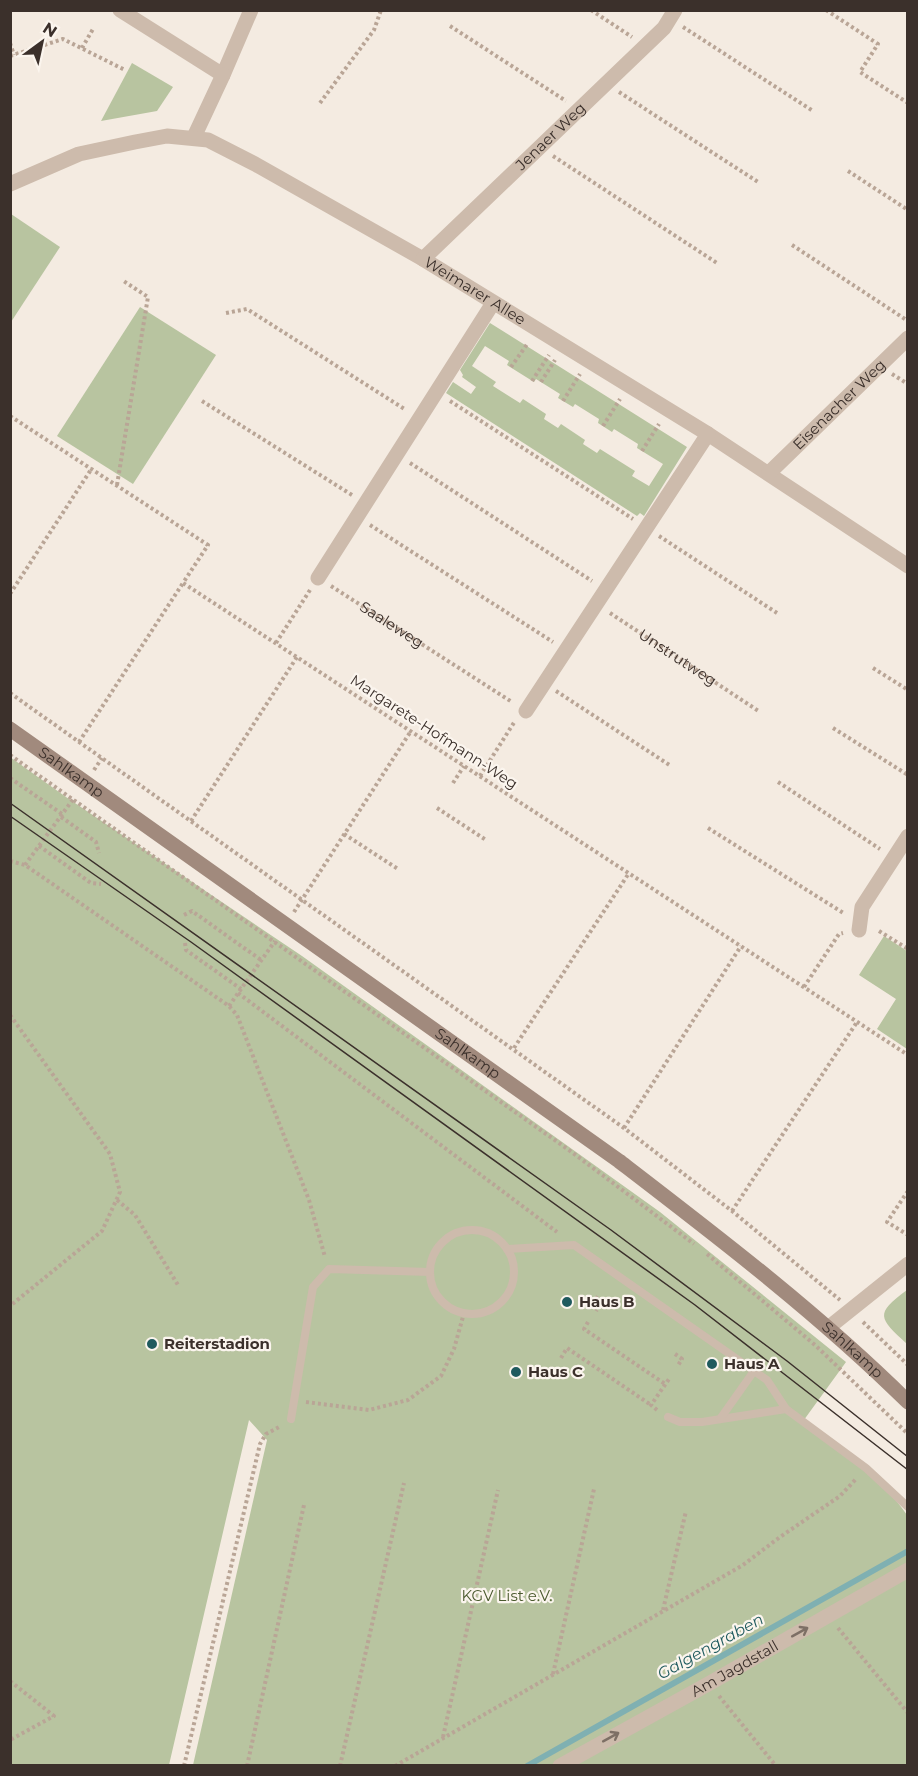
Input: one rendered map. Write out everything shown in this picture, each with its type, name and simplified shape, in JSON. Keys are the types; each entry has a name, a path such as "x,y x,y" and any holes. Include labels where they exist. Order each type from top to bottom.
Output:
{"street":[{"path":"120,10 223,75"},
{"path":"194,137 251,10"},
{"name":"Jenaer Weg","path":"423,259 664,28 673,15"},
{"name":"Weimarer Allee","path":"10,184 79,154 167,136 208,140 423,259 708,434 908,566"},
{"path":"318,578 494,303"},
{"name":"Eisenacher Weg","path":"769,474 908,338"},
{"path":"526,711 708,434"},
{"name":"Sahlkamp","path":"10,729 619,1161 713,1233 828,1328 908,1402"},
{"path":"859,926 862,907 908,836"},
{"path":"828,1328 908,1264"},
{"name":"Am Jagdstall","path":"560,1766 908,1570"}],"lane":[{"path":"473,1230 487,1232 507,1249 513,1261 514,1275 511,1289 503,1301 492,1309 478,1314 464,1314 450,1308 440,1299 432,1286 430,1272 432,1259 438,1247 448,1238 460,1232 473,1230"},
{"path":"507,1249 574,1245 767,1380 786,1409 866,1468 908,1506"},
{"path":"291,1419 313,1287 329,1269 430,1272"},
{"path":"720,1419 754,1371"},
{"path":"668,1417 680,1422 702,1422 786,1409"}],"path":[{"path":"320,103 374,30 381,10"},
{"path":"591,10 645,46"},
{"path":"826,10 878,44 860,72 908,103"},
{"path":"673,15 813,111"},
{"path":"450,26 579,109"},
{"path":"82,48 93,29"},
{"path":"10,43 12,55 63,39 125,70"},
{"path":"606,83 758,182"},
{"path":"540,147 717,263"},
{"path":"848,171 908,210"},
{"path":"792,245 908,321"},
{"path":"117,485 148,297 122,280"},
{"path":"226,314 247,309 420,418"},
{"path":"512,367 528,342"},
{"path":"532,381 549,355"},
{"path":"541,382 556,359"},
{"path":"563,400 580,374"},
{"path":"437,392 777,613"},
{"path":"603,426 620,398"},
{"path":"202,400 566,650"},
{"path":"10,416 208,545 79,742"},
{"path":"642,451 660,423"},
{"path":"397,454 605,590"},
{"path":"10,594 92,468"},
{"path":"276,643 318,578"},
{"name":"Saaleweg","path":"318,578 526,711"},
{"name":"Margarete-Hofmann-Weg","path":"183,583 908,1055"},
{"name":"Unstrutweg","path":"596,604 760,711"},
{"path":"191,821 297,657"},
{"path":"873,668 908,690"},
{"path":"544,683 671,766"},
{"path":"10,693 624,1128 732,1211 851,1310 908,1365"},
{"path":"480,776 514,722 526,711"},
{"path":"833,728 908,775"},
{"path":"229,1006 302,900 411,731"},
{"path":"10,755 573,1153 702,1250 815,1345 908,1434"},
{"path":"26,865 102,758"},
{"path":"453,783 464,766"},
{"path":"10,778 96,842 99,854"},
{"path":"778,782 894,857"},
{"path":"437,808 486,840"},
{"path":"708,828 859,926"},
{"path":"344,834 398,869"},
{"path":"39,846 92,883 101,884"},
{"path":"10,861 26,865 229,1006 237,1015 309,1200 329,1269"},
{"path":"514,1048 628,873"},
{"path":"184,915 192,911 261,960"},
{"path":"804,987 839,934 859,926"},
{"path":"879,931 908,949"},
{"path":"185,944 186,950 574,1245"},
{"path":"624,1128 741,946"},
{"path":"10,1015 111,1154 120,1192 102,1231 10,1306"},
{"path":"732,1211 857,1022"},
{"path":"908,1191 887,1222 908,1235"},
{"path":"117,1200 135,1215 178,1285"},
{"path":"595,1297 602,1302 596,1311"},
{"path":"294,1400 369,1410 408,1400 441,1376 454,1349 464,1314"},
{"path":"588,1322 584,1329 665,1384"},
{"path":"561,1358 567,1348 668,1417"},
{"path":"675,1354 682,1359 677,1368"},
{"path":"545,1371 549,1374 553,1369"},
{"path":"651,1405 669,1379"},
{"path":"184,1766 260,1444 266,1434 291,1419"},
{"path":"395,1766 742,1565 840,1496 866,1468"},
{"path":"340,1766 404,1483"},
{"path":"553,1674 594,1489"},
{"path":"443,1737 498,1490"},
{"path":"247,1766 304,1505"},
{"path":"663,1611 686,1511"},
{"path":"829,1616 908,1713"},
{"path":"10,1682 54,1716 10,1740"},
{"path":"710,1683 776,1766"}],"green space":[{"path":"132,63 173,87 157,111 101,121"},
{"path":"11,214 60,247 11,322"},
{"path":"140,307 216,355 133,484 57,436"},
{"path":"490,323 687,447 644,516 640,513 637,516 446,393 453,382 471,394 476,387 462,377 460,370","holes":["485,346 509,361 507,365 534,382 536,379 560,394 558,398 573,407 575,404 599,419 598,423 612,432 614,429 638,444 637,448 663,464 649,486 632,476 635,471 600,449 597,453 583,444 585,440 561,424 558,428 544,419 546,414 523,399 520,403 493,386 496,382 472,366"]},
{"name":"KGV List e.V.","path":"10,757 302,956 660,1212 846,1362 801,1424 872,1477 907,1515 907,1765 193,1765 267,1440 249,1420 169,1765 11,1765"},
{"path":"884,936 907,951 907,1049 877,1029 896,999 859,975"},
{"path":"907,1290 907,1344 886,1322 884,1316 889,1305"}],"waterway":[{"name":"Galgengraben","path":"527,1766 908,1551"}],"tram line":[{"path":"10,803 611,1230 787,1361 908,1457"},
{"path":"10,816 191,942 695,1305 908,1470"}],"place":[{"name":"Haus B","path":"567,1302"},
{"name":"Reiterstadion","path":"152,1344"},
{"name":"Haus A","path":"712,1364"},
{"name":"Haus C","path":"516,1372"}]}
